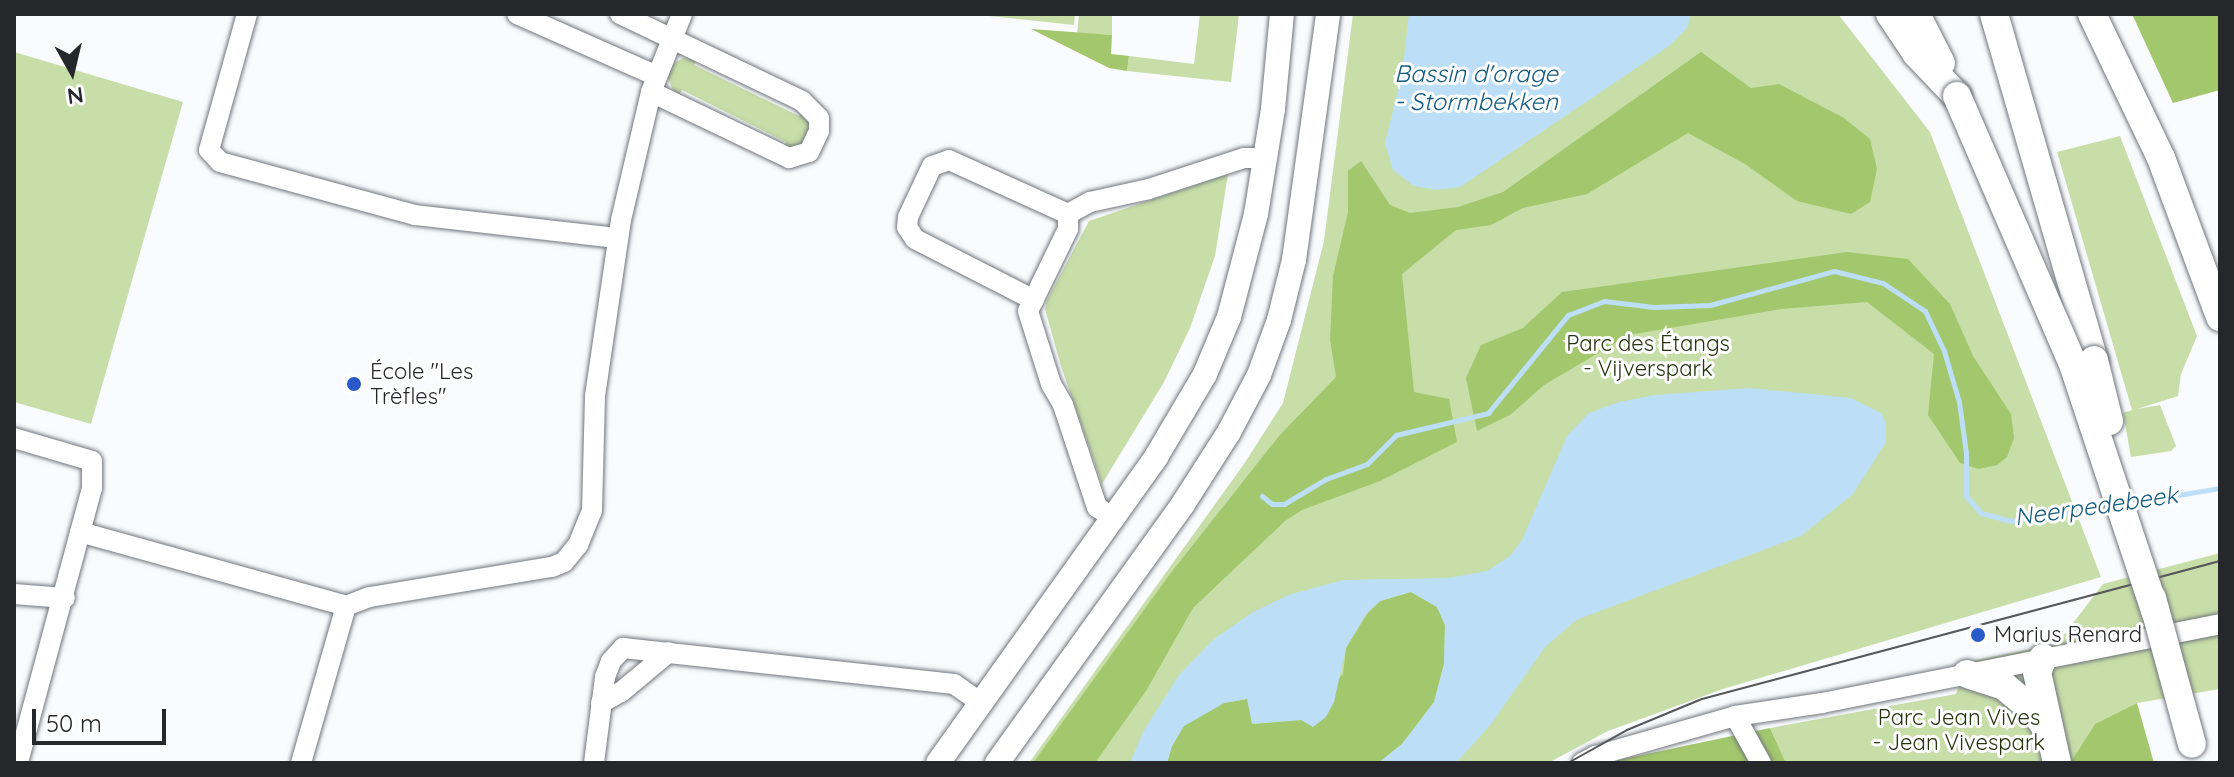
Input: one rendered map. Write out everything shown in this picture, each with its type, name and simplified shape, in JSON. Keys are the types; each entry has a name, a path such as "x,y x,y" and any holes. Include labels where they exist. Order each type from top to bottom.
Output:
{"highway":[{"path":"1890,14 1916,53 1957,96"},
{"path":"1916,14 1957,96 2074,367 2156,614"},
{"path":"1994,14 2094,360 2156,614 2194,753"},
{"path":"2092,14 2161,158 2220,317"},
{"path":"2043,658 2037,672 2057,763"},
{"path":"1967,674 2004,686 2034,711 2049,733"}],"main road":[{"path":"938,763 1114,519 1176,427 1205,374 1229,317 1246,258 1266,158 1282,14"},
{"path":"997,763 1183,504 1229,432 1259,375 1279,320 1294,260 1328,14"}],"street":[{"path":"247,14 209,150 220,162 415,215 618,238"},
{"path":"517,14 789,158 809,152 819,131 819,118 802,101 620,14"},
{"path":"80,532 346,606 370,597 552,567 564,562 578,545 592,511 595,396 618,238 654,84 682,14"},
{"path":"1068,214 1090,202 1149,189 1244,158 1266,158"},
{"path":"1034,300 915,239 907,227 908,217 932,166 949,160 1068,214"},
{"path":"1068,214 1068,229 1028,311 1051,384 1063,405 1097,507 1114,519"},
{"path":"14,438 92,461 92,488 65,598 18,763"},
{"path":"14,594 65,598"},
{"path":"301,763 346,606"},
{"path":"1582,763 1605,753 1735,716 2220,624"},
{"path":"594,763 601,703 611,661 623,648 954,684 981,703"},
{"path":"601,703 621,692 669,652"},
{"path":"1735,716 1761,763"}],"green space":[{"path":"970,14 1047,15 1075,14 1074,25"},
{"path":"1079,14 1112,15 1112,35 1077,33"},
{"path":"1200,14 1239,14 1231,82 1127,71 1129,56 1194,64"},
{"name":"Parc des Étangs - Vijverspark","path":"1353,14 1838,14 1930,132 2101,577 1723,689 1608,731 1548,763 1029,763 1244,464 1283,403 1324,241"},
{"path":"2132,14 2220,14 2220,90 2173,103"},
{"path":"1031,29 1112,35 1111,54 1129,56 1127,71 1109,68"},
{"path":"14,52 183,102 91,424 14,402"},
{"path":"1701,52 1751,88 1779,84 1844,118 1870,139 1877,169 1870,202 1851,214 1797,201 1745,164 1688,133 1587,194 1523,208 1491,225 1456,230 1402,274 1414,392 1449,399 1457,442 1380,481 1302,510 1285,521 1193,608 1146,691 1095,763 1033,763 1170,574 1279,436 1336,377 1330,340 1333,276 1348,212 1348,171 1361,161 1390,205 1410,213 1458,207 1503,192"},
{"path":"683,58 696,60 694,65 799,116 801,112 807,116 812,127 800,149 784,148 786,142 682,90 679,95 668,78 671,65"},
{"path":"2120,136 2197,336 2181,374 2178,396 2137,409 2160,405 2176,446 2171,451 2131,457 2123,413 2132,410 2057,152"},
{"path":"1228,174 1215,256 1190,328 1164,382 1102,484 1061,366 1045,309 1047,300 1089,221"},
{"path":"1847,252 1908,259 1950,304 1973,356 2011,414 2014,438 2007,457 1997,465 1979,469 1960,463 1928,415 1934,354 1867,302 1781,309 1629,335 1544,385 1510,415 1477,431 1466,378 1481,345 1523,328 1562,292"},
{"name":"Parc Jean Vives - Jean Vivespark","path":"2220,553 2220,689 2137,703 2095,724 2070,763 1786,763 1770,728 1956,694 1966,662 2057,644 2103,584"},
{"path":"1411,592 1437,607 1445,625 1444,664 1434,702 1402,744 1378,763 1167,763 1172,746 1184,726 1224,703 1248,699 1253,724 1301,720 1343,674 1346,648 1367,614 1380,601"},
{"path":"2137,703 2154,763 2070,763 2095,724"},
{"path":"1770,728 1786,763 1612,763 1618,760"}],"water":[{"name":"Bassin d'orage - Stormbekken","path":"1409,14 1690,14 1688,27 1669,46 1460,187 1436,190 1414,186 1393,170 1385,143 1402,74"},
{"path":"1749,388 1851,398 1881,413 1886,424 1886,442 1853,494 1801,536 1576,620 1545,647 1491,724 1456,763 1378,763 1402,744 1434,702 1444,664 1445,625 1437,607 1411,592 1380,601 1366,614 1346,648 1334,702 1326,717 1313,727 1301,720 1252,724 1247,699 1224,703 1184,726 1172,746 1167,763 1130,763 1143,732 1179,675 1214,639 1253,612 1288,595 1343,580 1448,578 1487,571 1510,556 1522,540 1567,436 1589,413 1619,402 1655,395"}],"waterway":[{"name":"Neerpedebeek","path":"1262,496 1272,504 1284,504 1326,479 1367,464 1396,435 1488,413 1568,315 1604,301 1654,307 1710,305 1834,271 1883,283 1925,311 1944,351 1959,402 1966,453 1966,496 1981,513 2010,521 2113,506"},
{"name":"Neerpedebeek","path":"2130,503 2220,488"}],"tram line":[{"path":"1568,763 1627,730 1702,699 2220,561"}],"place":[{"name":"École \"Les Trèfles\"","path":"354,384"},
{"name":"Marius Renard","path":"1978,635"}]}
